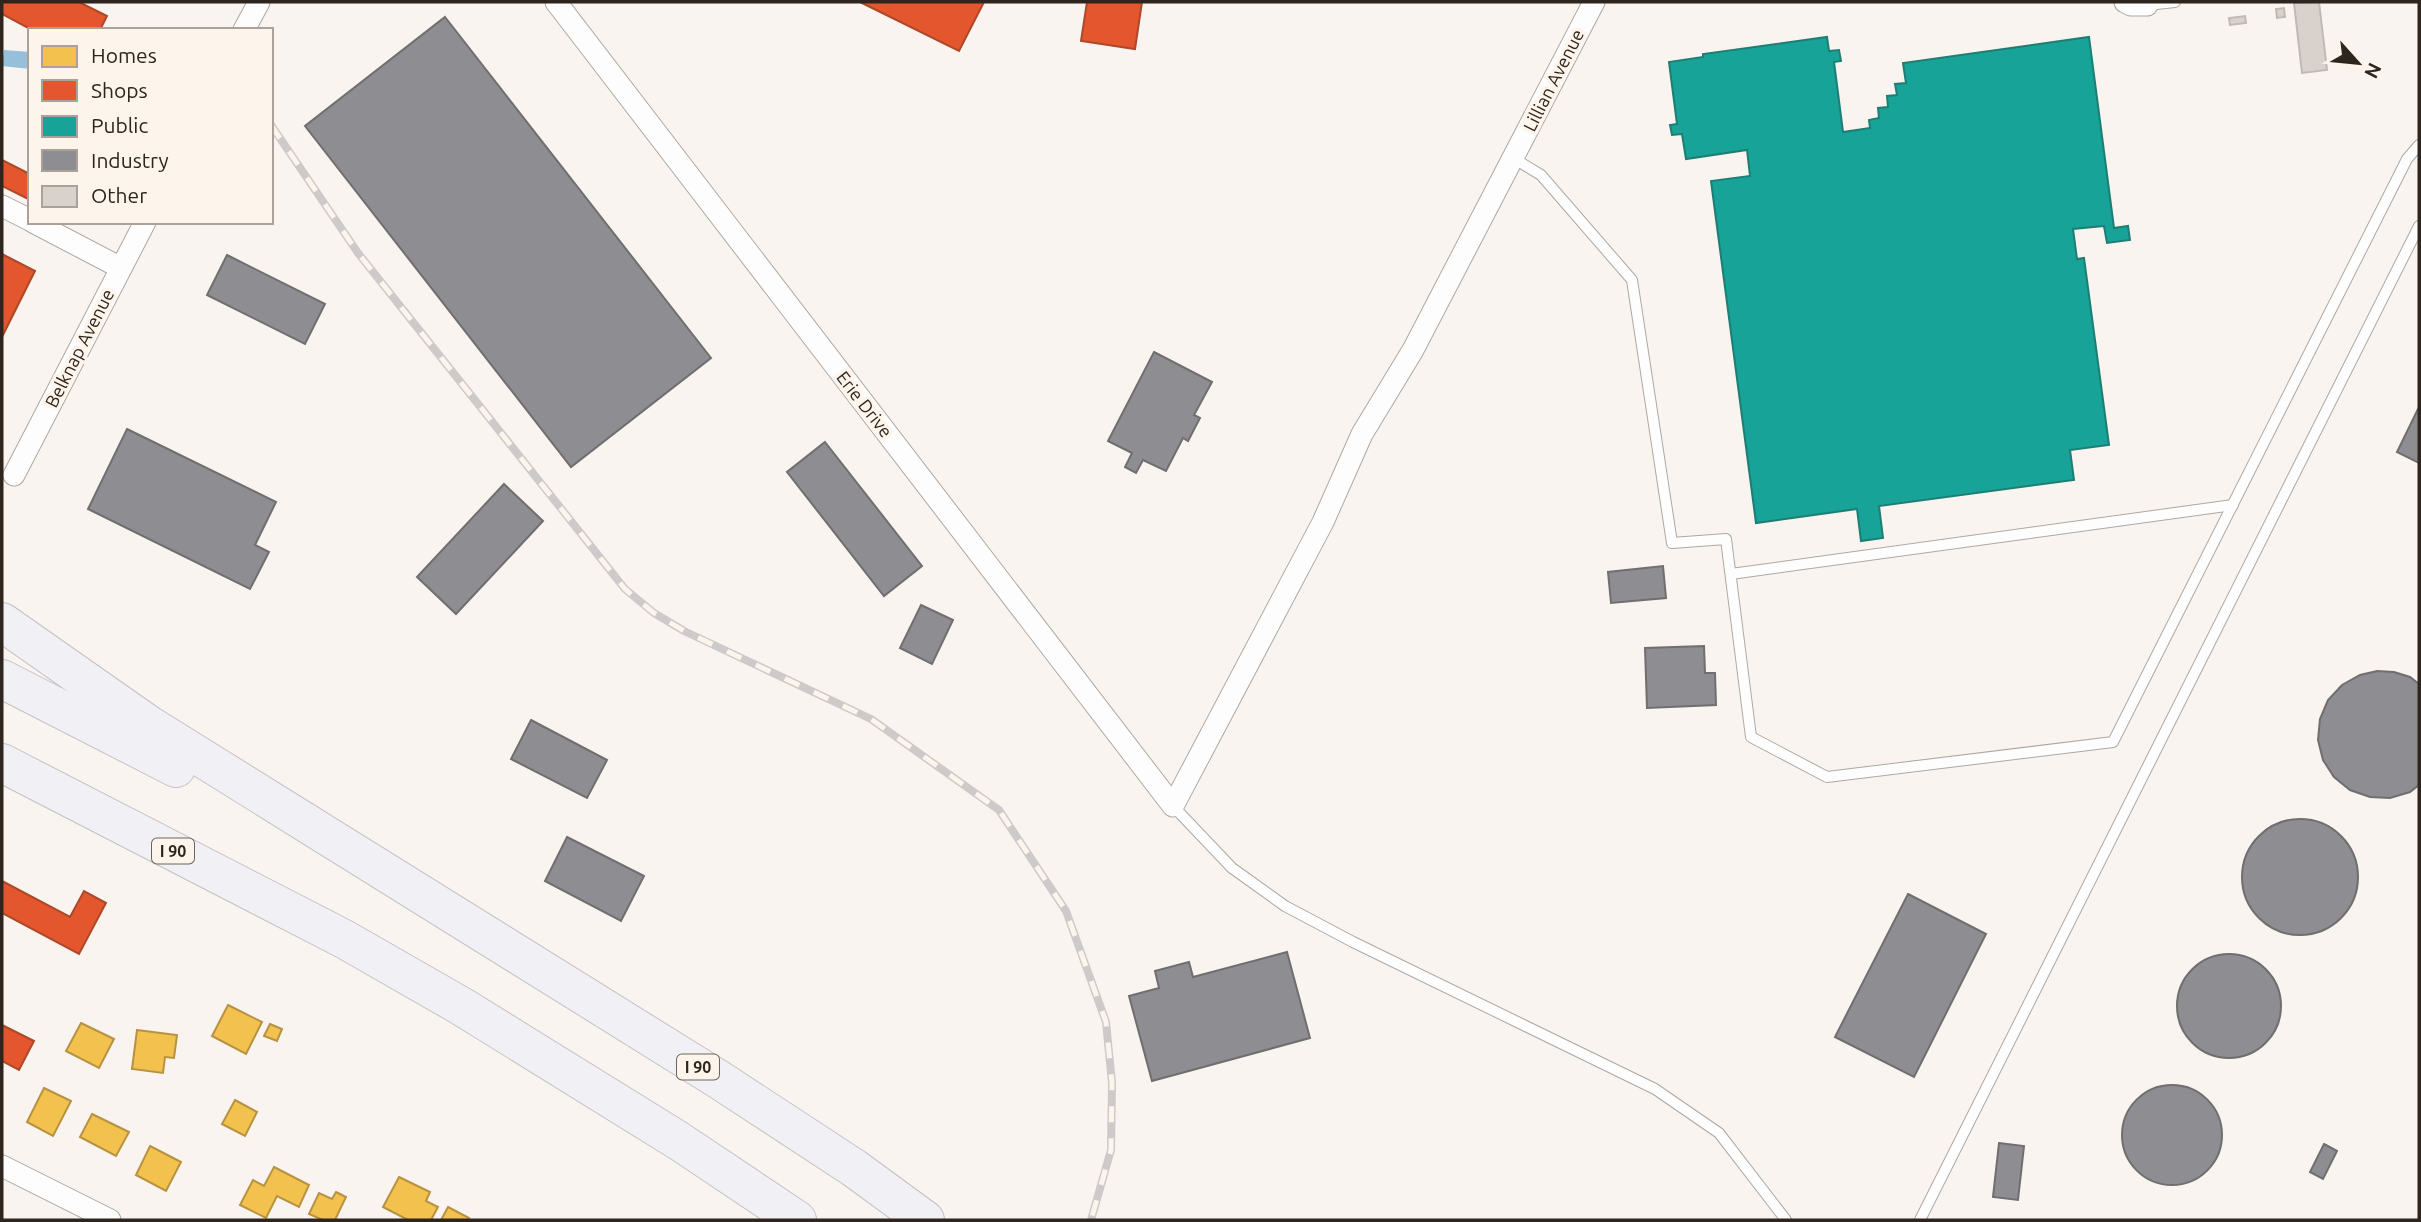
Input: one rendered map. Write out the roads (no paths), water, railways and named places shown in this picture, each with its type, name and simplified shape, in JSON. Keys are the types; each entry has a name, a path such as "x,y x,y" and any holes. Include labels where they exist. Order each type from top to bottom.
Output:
{"highway":[{"path":"2,622 149,725 465,923"},
{"name":"I 90","path":"2,679 465,923 718,1079 854,1168 925,1220"},
{"name":"I 90","path":"2,763 344,939 679,1141 797,1220"},
{"path":"2,783 344,939"}],"street":[{"path":"245,28 259,2"},
{"name":"Erie Drive","path":"556,2 1173,806"},
{"name":"Lillian Avenue","path":"1173,806 1323,522 1362,434 1413,351 1594,2"},
{"path":"2125,2 2147,5"},
{"path":"2,206 28,219"},
{"path":"37,224 121,268"},
{"name":"Belknap Avenue","path":"14,475 144,224"},
{"path":"2,1166 110,1220"}],"lane":[{"path":"2147,5 2175,2"},
{"path":"1513,158 1541,175 1632,280 1672,544 1726,539 1751,737 1827,776 2113,742 2407,159 2419,145"},
{"path":"1920,1220 2419,226"},
{"path":"1731,574 2233,505"},
{"path":"1173,806 1232,868 1285,906 1655,1090 1687,1111 1719,1133 1787,1220"}],"water":[{"path":"4,50 28,52 28,69 2,66"}],"railway":[{"path":"273,128 358,253 625,589 654,613 684,631 871,719 999,810 1066,911 1106,1022 1112,1083 1111,1150 1091,1220"}]}
